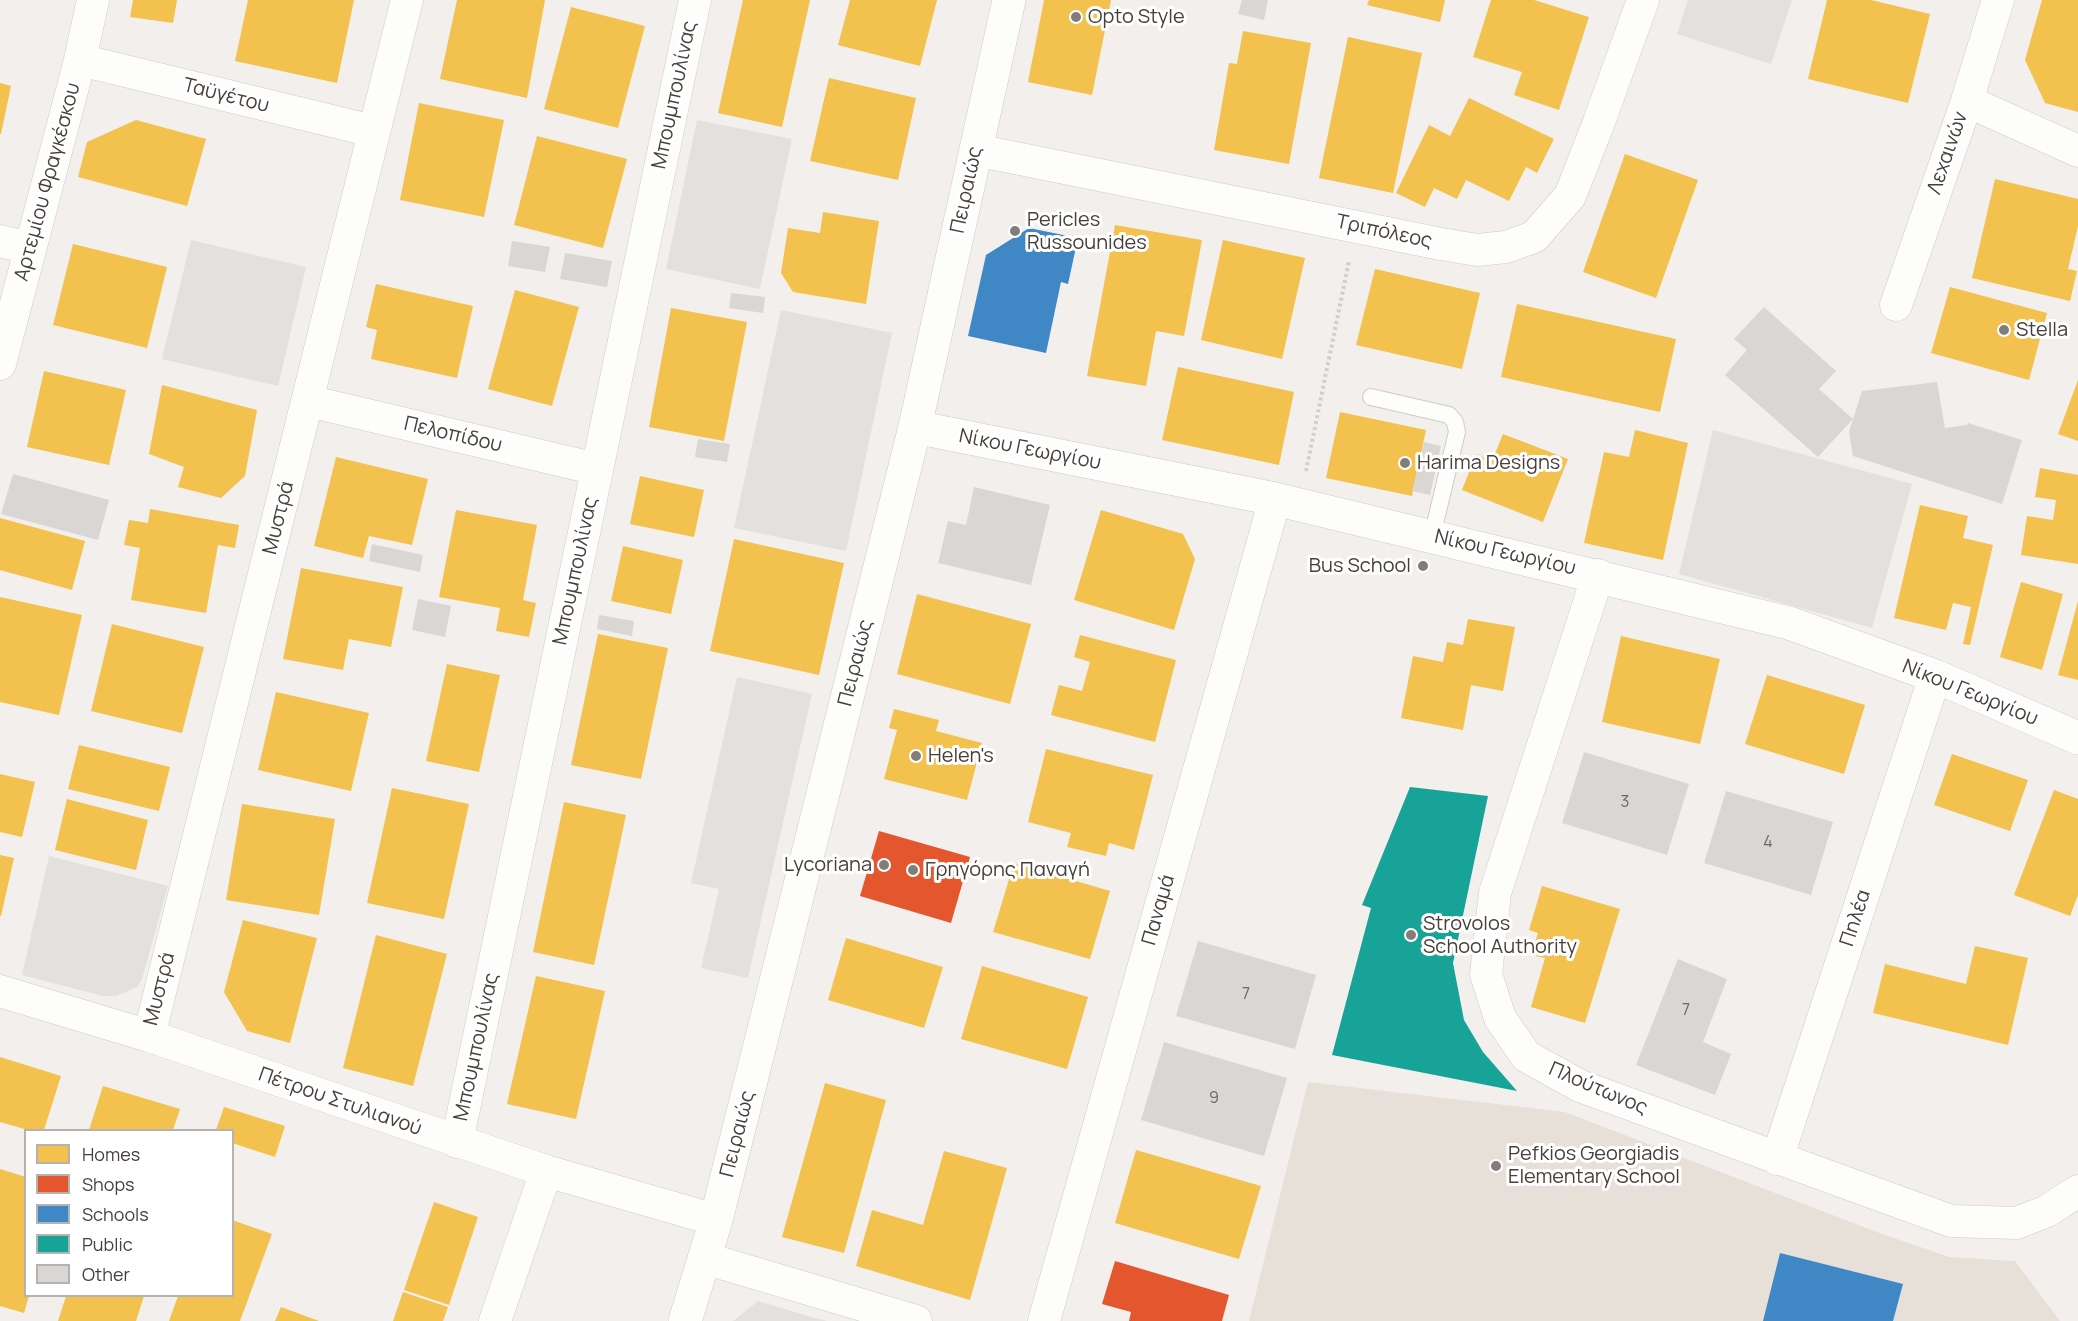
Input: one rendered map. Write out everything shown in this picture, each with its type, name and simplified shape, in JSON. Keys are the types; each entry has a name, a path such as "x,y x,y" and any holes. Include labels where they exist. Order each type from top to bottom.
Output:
{"street":[{"name":"Αρτεμίου Φραγκέσκου","path":"0,364 15,244 80,60 93,0"},
{"name":"Μυστρά","path":"149,1035 407,0"},
{"name":"Μπουμπουλίνας","path":"457,1142 694,0"},
{"name":"Πειραιώς","path":"685,1321 716,1220 915,427 1009,0"},
{"name":"Τριπόλεος","path":"976,150 1477,250 1506,247 1534,237 1570,195 1595,134 1643,0"},
{"name":"Λεχαινών","path":"1896,305 1998,0"},
{"name":"Ταϋγέτου","path":"80,60 373,131"},
{"path":"1966,101 2078,151"},
{"name":"Πελοπίδου","path":"308,401 597,469"},
{"name":"Νίκου Γεωργίου","path":"915,427 1287,502 1598,575 1789,623 1935,676 2078,738"},
{"name":"Παναμά","path":"1044,1321 1287,502"},
{"name":"Πλούτωνος","path":"1598,575 1495,893 1486,974 1500,1018 1526,1056 1580,1086 1951,1221 2017,1223 2047,1211 2078,1191"},
{"name":"Πηλέα","path":"1777,1159 1935,676"},
{"name":"Πέτρου Στυλιανού","path":"0,991 149,1035 546,1171 716,1220"},
{"path":"495,1321 546,1171"},
{"path":"704,1258 916,1321"}],"lane":[{"path":"1371,397 1449,415 1455,422 1457,432 1432,536"}],"path":[{"path":"1287,502 1356,225"}],"shaded area":[{"path":"1688,0 1792,0 1771,64 1677,34"},
{"path":"697,120 792,139 760,289 666,269"},
{"path":"191,240 306,267 278,386 162,359"},
{"path":"781,310 892,333 846,551 734,528"},
{"path":"1713,430 1912,484 1872,628 1679,574"},
{"path":"737,677 812,694 748,978 701,968 719,889 691,883"},
{"path":"49,856 168,886 142,979 137,987 116,996 103,996 22,975"},
{"name":"Pefkios Georgiadis Elementary School","path":"1308,1082 1565,1112 1874,1231 1949,1257 2015,1261 2060,1321 1249,1321"},
{"path":"758,1301 815,1318 827,1321 733,1321"}],"building: Homes":[{"path":"133,0 177,0 173,23 130,17"},
{"path":"248,0 354,0 337,83 235,61"},
{"path":"457,0 545,0 527,98 440,79"},
{"path":"743,0 810,0 782,127 718,113"},
{"path":"850,0 937,0 920,66 838,45"},
{"path":"1044,0 1111,0 1092,95 1028,82"},
{"path":"1369,0 1445,0 1440,22 1367,5"},
{"path":"1491,0 1534,0 1589,17 1559,110 1514,95 1522,72 1473,57"},
{"path":"1827,0 1871,0 1930,14 1908,103 1808,79"},
{"path":"2042,0 2078,0 2078,112 2045,103 2025,60"},
{"path":"571,7 645,26 618,128 544,109"},
{"path":"1243,31 1311,43 1289,164 1214,150 1229,63 1237,64"},
{"path":"1348,37 1422,53 1393,193 1319,178"},
{"path":"829,78 916,98 898,180 810,161"},
{"path":"0,83 11,86 1,134 0,134"},
{"path":"1469,98 1554,139 1537,173 1526,167 1509,201 1466,180 1457,199 1434,188 1425,207 1396,193 1429,125 1450,136"},
{"path":"419,103 504,120 484,217 400,200"},
{"path":"136,120 206,139 187,206 78,177 87,142"},
{"path":"537,136 627,159 603,248 514,225"},
{"path":"1625,154 1698,180 1656,298 1583,272"},
{"path":"1995,179 2078,199 2078,226 2068,269 2077,271 2070,301 1972,278"},
{"path":"823,212 879,221 866,304 793,292 781,273 788,228 820,233"},
{"path":"1115,225 1202,240 1184,336 1156,331 1146,386 1087,376"},
{"path":"1223,240 1305,258 1282,359 1201,340"},
{"path":"73,244 167,267 147,348 53,325"},
{"path":"1375,269 1480,293 1462,369 1356,345"},
{"path":"376,284 473,306 457,378 371,359 377,330 366,327"},
{"path":"1950,287 2047,313 2029,380 1931,353"},
{"path":"515,290 579,307 552,406 488,389"},
{"path":"1517,304 1676,339 1660,412 1501,377"},
{"path":"671,308 747,322 724,441 649,427"},
{"path":"1178,367 1294,392 1279,465 1162,440"},
{"path":"44,371 126,390 109,465 27,447"},
{"path":"2078,380 2078,441 2058,434"},
{"path":"162,385 257,410 245,476 221,498 178,487 184,467 149,454"},
{"path":"1340,412 1426,430 1412,496 1326,478"},
{"path":"1635,430 1688,443 1663,560 1584,543 1604,452 1629,457"},
{"path":"1503,434 1568,459 1543,522 1462,490 1476,454 1492,461"},
{"path":"336,457 428,479 412,545 369,536 363,558 314,546"},
{"path":"2040,468 2078,475 2078,564 2021,555 2027,516 2053,520 2056,500 2035,497"},
{"path":"640,476 704,490 694,537 630,524"},
{"path":"1920,505 1968,516 1963,538 1993,545 1970,645 1963,644 1971,607 1953,603 1946,630 1894,618"},
{"path":"150,509 239,525 235,548 218,545 206,613 131,600 140,548 124,545 129,520 148,523"},
{"path":"456,510 537,525 523,600 536,603 529,637 496,631 500,608 439,597"},
{"path":"1101,510 1183,534 1195,559 1174,630 1074,600"},
{"path":"0,518 85,541 72,590 0,570"},
{"path":"734,539 844,563 819,675 710,651"},
{"path":"623,546 683,560 671,614 611,601"},
{"path":"301,568 403,587 391,647 349,639 343,670 283,659"},
{"path":"2021,582 2063,594 2042,670 2000,657"},
{"path":"917,594 1031,624 1010,704 897,674"},
{"path":"0,597 82,615 59,715 0,702"},
{"path":"2078,601 2078,680 2058,675"},
{"path":"1468,619 1515,627 1503,691 1471,685 1463,730 1401,718 1413,656 1443,662 1447,642 1463,645"},
{"path":"112,624 204,647 182,733 91,711"},
{"path":"598,634 668,648 641,779 571,765"},
{"path":"1080,635 1176,660 1155,742 1051,715 1059,685 1082,691 1090,662 1074,657"},
{"path":"1621,636 1720,659 1700,744 1602,722"},
{"path":"447,664 500,675 479,772 426,761"},
{"path":"1767,675 1865,705 1844,774 1745,744"},
{"path":"276,692 369,713 351,791 258,770"},
{"path":"894,709 939,720 936,731 982,743 967,800 884,779 897,730 889,728"},
{"path":"79,745 170,767 159,811 68,789"},
{"path":"1046,749 1153,775 1134,850 1109,843 1106,856 1067,847 1071,833 1028,822"},
{"path":"1952,754 2028,780 2010,831 1934,805"},
{"path":"0,774 35,782 22,837 0,832"},
{"path":"392,788 469,804 444,919 367,903"},
{"path":"2054,790 2078,799 2078,895 2070,916 2014,895"},
{"path":"67,799 148,820 136,870 55,850"},
{"path":"564,802 626,815 594,965 533,952"},
{"path":"242,804 335,819 319,915 226,900"},
{"path":"0,855 14,858 1,916 0,916"},
{"path":"1014,863 1110,891 1090,959 993,932"},
{"path":"1542,886 1620,909 1585,1023 1531,1007 1545,958 1531,955 1538,933 1529,930"},
{"path":"243,920 317,938 290,1043 247,1031 224,992"},
{"path":"376,935 447,954 413,1086 343,1068"},
{"path":"846,938 943,967 924,1028 828,1000"},
{"path":"1975,946 2028,958 2008,1045 1873,1013 1885,964 1966,984"},
{"path":"982,966 1088,997 1067,1069 961,1039"},
{"path":"536,976 605,991 576,1119 507,1104"},
{"path":"0,1057 61,1076 44,1129 24,1129 0,1122"},
{"path":"825,1083 886,1100 844,1253 782,1237"},
{"path":"103,1086 180,1109 173,1129 89,1129"},
{"path":"224,1107 285,1126 275,1157 234,1144 234,1129 216,1129"},
{"path":"1136,1150 1261,1186 1239,1259 1115,1223"},
{"path":"944,1151 1007,1168 970,1300 856,1266 872,1210 923,1225"},
{"path":"0,1169 24,1176 24,1297 29,1297 24,1313 0,1306"},
{"path":"434,1202 478,1217 449,1305 404,1290"},
{"path":"234,1221 272,1234 240,1321 169,1321 178,1297 234,1297"},
{"path":"403,1292 448,1307 443,1321 393,1321"},
{"path":"66,1297 144,1297 136,1321 58,1321"},
{"path":"281,1307 319,1321 275,1321"}],"building: Shops":[{"path":"879,831 970,857 951,923 860,896"},
{"path":"1115,1261 1229,1295 1222,1321 1129,1321 1131,1312 1102,1304"}],"building: Schools":[{"path":"1029,228 1078,238 1068,284 1061,282 1046,353 968,336 986,255"},
{"path":"1780,1253 1903,1284 1893,1321 1763,1321"}],"building: Public":[{"name":"Strovolos School Authority","path":"1410,787 1488,796 1453,963 1464,1020 1483,1052 1517,1091 1332,1055 1371,908 1362,905"}],"building: Other":[{"path":"1242,0 1268,0 1264,20 1238,14"},
{"path":"512,241 550,247 545,272 508,266"},
{"path":"565,253 612,261 607,287 560,279"},
{"path":"731,293 765,297 763,313 729,308"},
{"path":"1764,307 1836,371 1819,389 1853,419 1818,457 1725,375 1747,350 1734,339"},
{"path":"1937,382 1945,428 1968,423 2022,440 2002,504 1853,456 1849,432 1862,391"},
{"path":"698,439 730,444 727,462 695,457"},
{"path":"1424,442 1441,446 1430,495 1412,491"},
{"path":"13,474 109,500 98,540 1,514"},
{"path":"974,487 1050,505 1031,585 938,563 948,521 966,525"},
{"path":"372,544 423,555 420,572 369,561"},
{"path":"418,599 451,606 445,637 412,630"},
{"path":"599,615 634,621 632,636 597,629"},
{"path":"1584,752 1689,784 1667,855 1562,823"},
{"path":"1726,791 1833,822 1811,895 1704,863"},
{"path":"1198,941 1316,975 1295,1049 1176,1016"},
{"path":"1678,959 1727,979 1703,1042 1731,1054 1715,1095 1636,1065"},
{"path":"1164,1042 1287,1078 1264,1156 1141,1120"}],"place":[{"name":"Opto Style","path":"1076,17"},
{"name":"Pericles Russounides","path":"1015,231"},
{"name":"Stella","path":"2004,330"},
{"name":"Harima Designs","path":"1405,463"},
{"name":"Bus School","path":"1423,566"},
{"name":"Helen's","path":"916,756"},
{"name":"Lycoriana","path":"884,865"},
{"name":"Γρηγόρης Παναγή","path":"913,870"},
{"name":"Strovolos School Authority","path":"1411,935"},
{"name":"Pefkios Georgiadis Elementary School","path":"1496,1166"}]}
